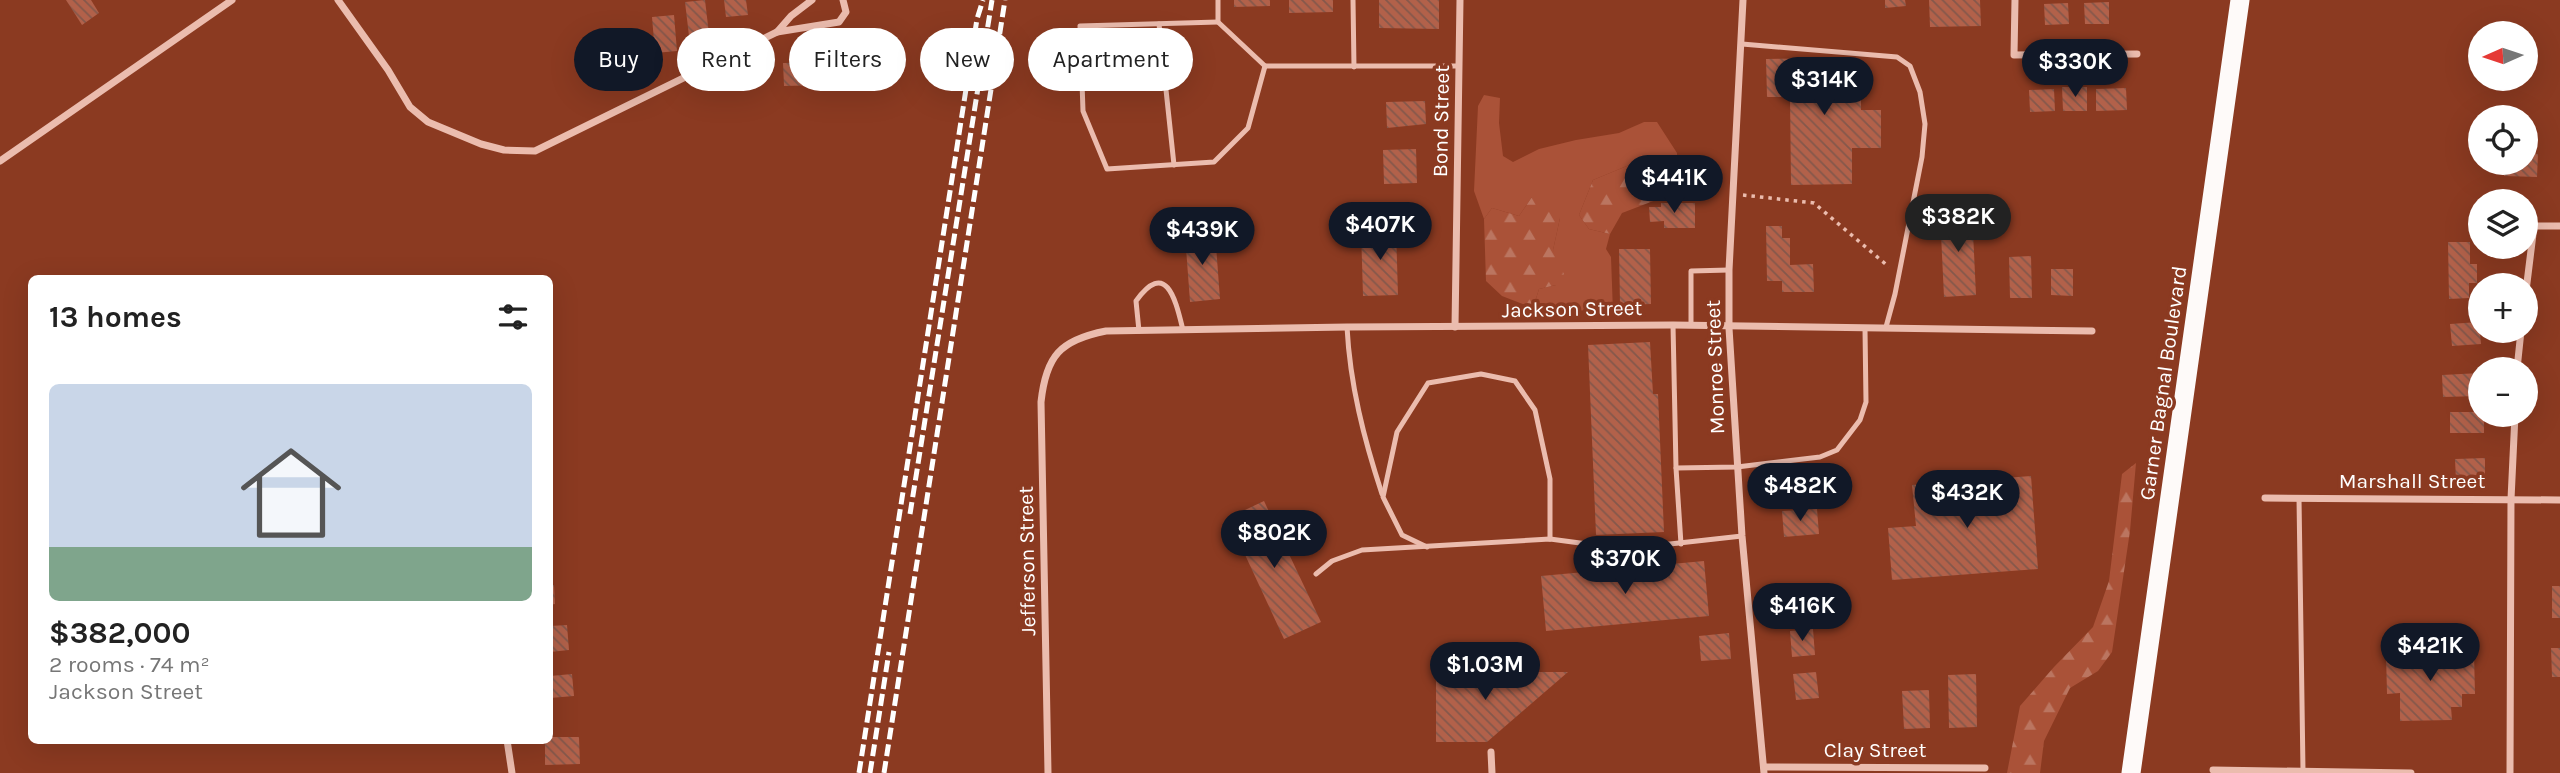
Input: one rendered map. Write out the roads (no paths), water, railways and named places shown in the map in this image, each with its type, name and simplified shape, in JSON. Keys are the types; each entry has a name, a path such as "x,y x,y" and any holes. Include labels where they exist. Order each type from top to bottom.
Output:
{"highway":[{"name":"Garner Bagnal Boulevard","path":"2131,773 2240,0"}],"street":[{"path":"0,161 232,0"},
{"path":"338,0 388,70 410,107 428,122 481,144 504,150 535,151 777,32 839,22 846,12 843,0"},
{"path":"777,32 791,16 812,0"},
{"name":"Bond Street","path":"1455,327 1460,0"},
{"name":"Monroe Street","path":"1743,0 1729,328 1742,536 1764,770"},
{"path":"2015,0 2014,55 2137,54"},
{"path":"2528,273 2534,226 2560,226"},
{"name":"Jackson Street","path":"1057,352 1079,337 1106,331 1691,326 2092,331"},
{"name":"Jefferson Street","path":"1048,773 1041,402 1044,376 1057,352"},
{"path":"2510,773 2511,499 2514,427"},
{"name":"Marshall Street","path":"2265,498 2560,500"},
{"path":"507,744 512,773"},
{"path":"1491,752 1492,773"},
{"name":"Clay Street","path":"1764,770 1985,768"},
{"path":"2213,769 2411,773"}],"lane":[{"path":"1218,0 1218,22"},
{"path":"1353,0 1354,67"},
{"path":"1265,66 1248,128 1214,162 1107,169 1083,111 1080,26 1218,22 1265,66 1459,66"},
{"path":"1159,24 1174,165"},
{"path":"1742,44 1898,57 1910,66 1920,92 1925,124 1922,157 1886,327"},
{"path":"1691,326 1691,271 1730,270"},
{"path":"1139,331 1136,301 1146,287 1160,283 1168,286 1172,292 1183,330"},
{"path":"1673,326 1675,468 1681,544"},
{"path":"1347,327 1349,366 1356,404 1383,497 1402,535 1427,547"},
{"path":"1675,468 1737,467 1820,457 1837,450 1860,420 1866,402 1865,329"},
{"path":"1383,497 1396,432 1428,383 1481,374 1516,381 1535,410 1550,479 1550,539"},
{"path":"2299,498 2303,771"},
{"path":"1316,574 1332,561 1362,551 1550,539 1625,549 1742,536"}],"railway":[{"path":"859,773 977,19 983,0"},
{"path":"910,514 992,0"},
{"path":"884,773 1005,0"},
{"path":"870,773 889,652"}]}
